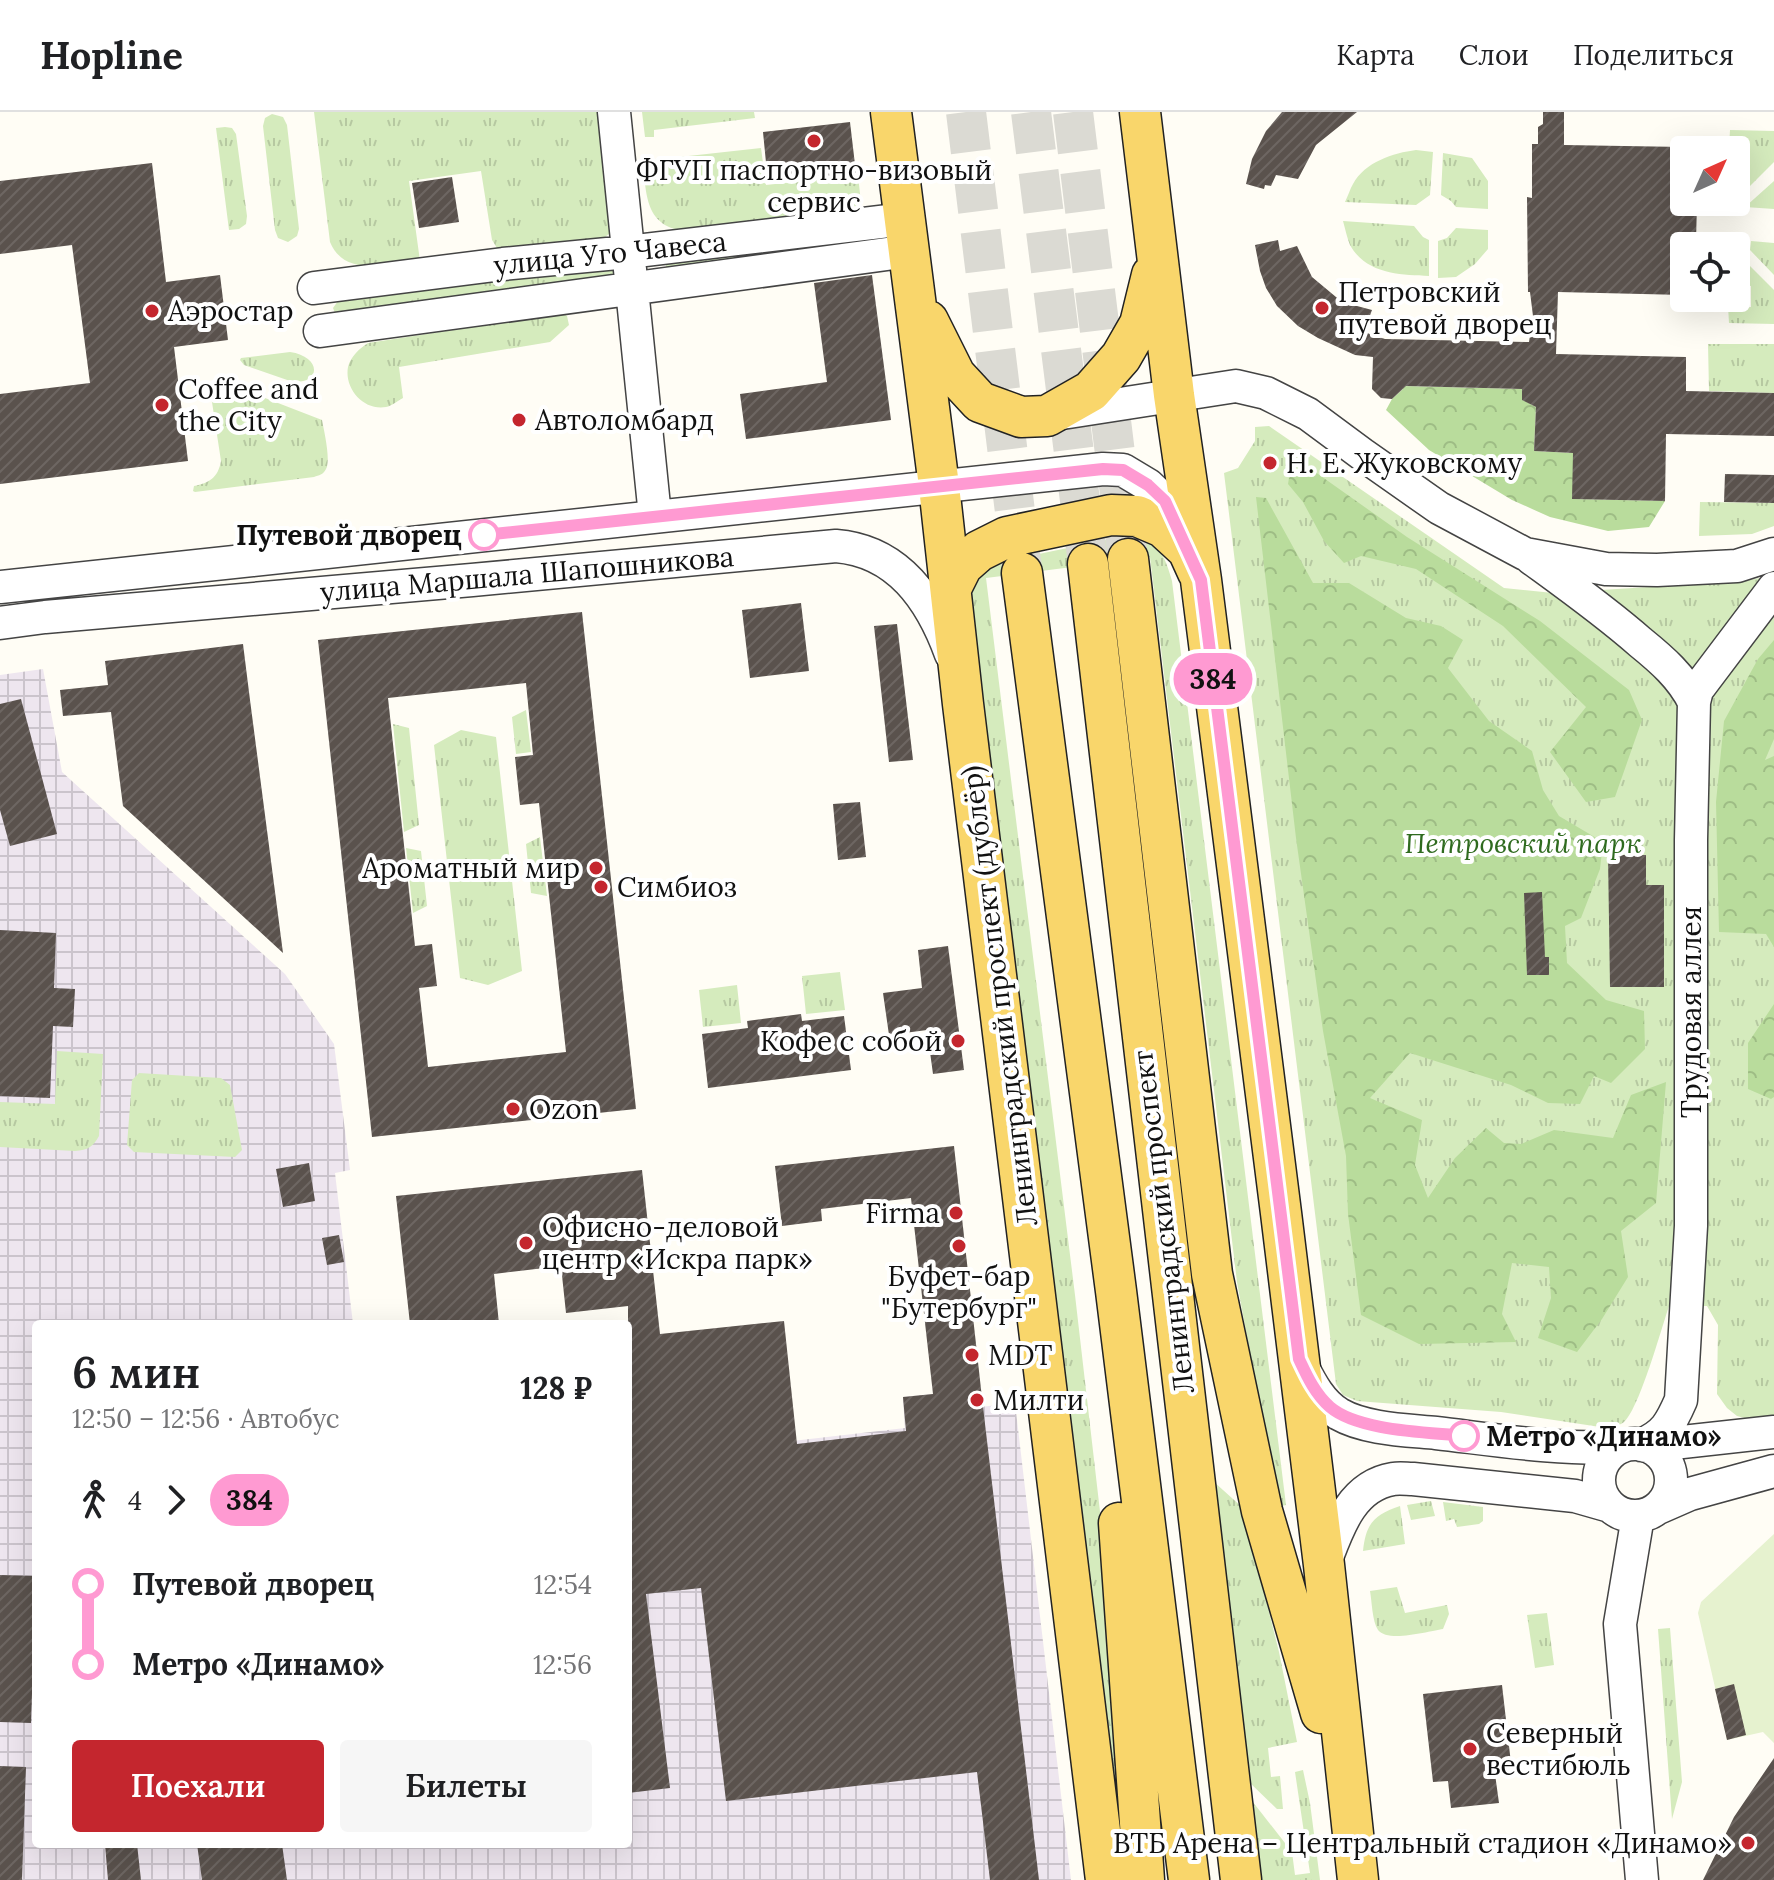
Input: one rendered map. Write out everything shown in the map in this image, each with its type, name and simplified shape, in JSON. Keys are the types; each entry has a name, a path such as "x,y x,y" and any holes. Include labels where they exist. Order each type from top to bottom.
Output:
{"main road":[{"name":"Ленинградский проспект (дублёр)","path":"891,112 939,486 1106,1880"},
{"path":"1140,112 1194,565 1299,1359 1358,1880"},
{"path":"909,251 938,343 955,375 980,402 1021,417 1047,416 1091,391 1121,357 1140,324 1157,255"},
{"path":"951,588 962,566 979,551 1007,537 1111,515 1137,516 1163,527 1194,565"},
{"path":"1128,559 1212,1274 1262,1511 1350,1808"},
{"name":"Ленинградский проспект","path":"1088,564 1241,1880"},
{"name":"Ленинградский проспект","path":"1022,573 1189,1880"},
{"path":"1116,1291 1115,1469 1144,1880"}],"street":[{"path":"614,112 655,516"},
{"name":"улица Уго Чавеса","path":"314,288 628,252 909,251"},
{"name":"улица Уго Чавеса","path":"320,331 909,251"},
{"path":"1047,416 1236,386 1266,393 1308,414 1439,508 1525,554 1618,622 1663,661 1688,690 1694,702"},
{"name":"улица Маршала Шапошникова","path":"0,587 1103,469 1123,470 1148,485 1165,501 1194,565"},
{"name":"улица Маршала Шапошникова","path":"0,623 796,548 853,547 870,552 899,571 927,603 950,652 963,704"},
{"path":"1525,554 1606,569 1657,570 1737,566 1774,554"},
{"name":"Трудовая аллея","path":"1636,1446 1663,1431 1681,1400 1691,1226 1694,702 1697,690 1774,588"},
{"path":"1299,1359 1319,1396 1330,1407 1355,1421 1391,1428 1548,1446 1636,1446 1774,1432"},
{"path":"1636,1446 1661,1455 1669,1467 1671,1482 1668,1497 1635,1510 1605,1500 1600,1487 1600,1472 1607,1458 1636,1446"},
{"path":"1324,1565 1344,1514 1356,1500 1392,1479 1575,1496 1635,1510 1774,1471"},
{"path":"1635,1510 1620,1624 1642,1880"}],"shaded area":[{"path":"43,669 62,772 285,974 334,1044 350,1170 335,1173 353,1320 32,1320 32,1848 632,1848 632,1460 905,1428 903,1397 933,1394 936,1412 1015,1403 1071,1880 0,1880 0,675"}],"green space":[{"path":"314,112 601,112 612,232 602,239 505,251 497,248 492,240 481,171 409,181 420,261 369,266 346,261 330,242"},
{"path":"642,112 754,112 755,118 654,130 654,137 645,137"},
{"path":"272,114 283,117 287,125 299,229 297,236 288,242 278,238 275,230 263,126 265,118"},
{"path":"216,128 232,128 236,134 247,216 246,224 229,230"},
{"path":"1730,130 1774,131 1774,162 1750,186 1750,136 1730,136"},
{"path":"761,148 766,185 858,175 862,212 687,231 673,228 655,216 647,197 643,161"},
{"path":"1416,150 1433,152 1430,195 1416,205 1345,202 1358,176 1372,164 1398,153"},
{"path":"1443,153 1472,158 1488,181 1488,209 1456,207 1441,195"},
{"path":"1774,181 1774,209 1750,207 1750,203"},
{"path":"1343,221 1414,226 1429,240 1429,276 1385,271 1365,262 1350,245"},
{"path":"1456,228 1488,230 1488,249 1475,264 1456,277 1438,278 1438,241 1447,238"},
{"path":"850,236 852,250 667,274 665,258"},
{"path":"1751,241 1774,243 1774,275 1750,250"},
{"path":"625,263 626,278 335,313 333,308 338,301"},
{"path":"1750,266 1774,290 1774,324 1729,323 1728,312 1750,312"},
{"path":"563,313 569,325 550,342 399,367 403,398 388,406 370,406 363,402 349,383 349,363 368,343"},
{"path":"1708,344 1774,344 1774,393 1709,391"},
{"path":"290,352 300,354 312,364 313,374 309,378 293,382 244,365 240,360 241,358"},
{"path":"221,381 322,420 328,459 324,472 314,477 193,491 194,486 212,479 220,467 210,389 212,383"},
{"path":"1403,386 1522,389 1523,400 1536,407 1534,451 1573,453 1573,499 1665,501 1649,527 1608,531 1550,517 1512,500 1429,450 1386,410"},
{"name":"Петровский парк","path":"1269,426 1504,588 1553,593 1745,581 1774,575 1774,1417 1752,1420 1737,1416 1717,1394 1718,1325 1707,1306 1669,1306 1631,1413 1623,1423 1607,1428 1501,1412 1357,1401 1343,1395 1336,1384 1224,473 1238,468 1255,441 1255,427"},
{"path":"1298,469 1311,469 1407,537 1540,621 1629,690 1642,720 1615,797 1586,802 1550,752 1586,707 1503,626 1416,569 1361,556 1344,563 1324,541 1303,502 1288,484 1289,478"},
{"path":"1256,497 1266,498 1313,583 1349,583 1406,618 1441,626 1463,640 1448,668 1489,721 1532,751 1543,790 1559,816 1603,842 1600,869 1581,918 1565,926 1567,963 1606,1000 1644,1011 1645,1049 1611,1083 1594,1076 1580,1104 1548,1103 1511,1085 1410,1053 1370,1098 1422,1120 1415,1165 1428,1198 1455,1158 1486,1128 1504,1143 1521,1144 1554,1130 1613,1138 1631,1095 1666,1082 1656,1203 1621,1231 1628,1277 1577,1352 1538,1338 1551,1298 1549,1267 1512,1263 1502,1314 1516,1342 1419,1344 1361,1315 1348,1214 1346,1156 1323,1031 1296,838"},
{"path":"1700,502 1774,503 1774,526 1752,534 1699,536"},
{"path":"1125,536 1145,541 1158,549 1172,581 1286,1505 1282,1506 1258,1398 1237,1282 1150,557 986,578 1107,1572 1132,1880 1123,1880 971,597 980,575 1001,562"},
{"path":"1774,640 1774,739 1765,760 1774,756 1774,947 1766,934 1719,932 1716,802 1724,721 1758,659"},
{"path":"526,710 531,752 516,754 512,717"},
{"path":"393,724 409,728 419,825 404,832"},
{"path":"461,730 496,737 522,971 488,985 460,978 434,745"},
{"path":"540,837 547,896 531,893 526,844"},
{"path":"406,848 421,851 427,906 413,913"},
{"path":"840,972 845,1010 806,1014 802,976"},
{"path":"737,985 741,1023 703,1027 699,990"},
{"path":"1774,1004 1774,1097 1771,1099 1748,1089 1748,1043"},
{"path":"57,1051 103,1054 97,1140 90,1147 75,1151 0,1147 0,1102 55,1104"},
{"path":"139,1073 221,1078 230,1085 242,1150 235,1157 134,1152 127,1145 132,1080"},
{"path":"1213,1481 1243,1508 1279,1652 1297,1742 1268,1748 1271,1777 1280,1776 1283,1809 1277,1809 1247,1780"},
{"path":"1431,1501 1435,1516 1411,1520 1407,1505"},
{"path":"1443,1502 1483,1507 1483,1521 1457,1527 1454,1519 1446,1521"},
{"path":"1400,1506 1405,1544 1363,1551 1366,1533 1373,1521"},
{"path":"1774,1534 1774,1743 1763,1732 1727,1740 1698,1613 1701,1602"},
{"path":"1397,1587 1405,1613 1447,1605 1449,1614 1443,1629 1399,1636 1383,1634 1378,1630 1370,1591"},
{"path":"1547,1613 1554,1665 1535,1668 1527,1615"},
{"path":"1670,1628 1682,1782 1672,1819 1658,1629"},
{"path":"1303,1770 1320,1880 1259,1880 1249,1797 1292,1852 1295,1875 1310,1873 1295,1772"}],"building":[{"path":"1282,112 1357,112 1316,145 1298,179 1276,175 1271,186 1265,185 1264,189 1246,184 1252,159 1266,131"},
{"name":"Петровский путевой дворец","path":"1543,112 1564,112 1564,145 1670,147 1670,216 1697,216 1696,232 1670,232 1670,295 1558,292 1556,354 1686,357 1686,391 1774,393 1774,436 1666,434 1665,501 1572,499 1573,453 1534,451 1536,407 1522,400 1522,389 1406,386 1392,399 1381,398 1372,389 1373,357 1355,355 1298,326 1277,306 1260,271 1255,245 1278,240 1280,251 1297,246 1312,277 1342,302 1372,310 1364,332 1385,339 1529,342 1533,316 1528,292 1527,197 1532,198 1532,144 1538,144 1538,127 1543,124"},
{"path":"850,122 856,173 768,183 763,132"},
{"name":"Аэростар","path":"152,163 166,282 220,275 228,340 174,347 188,461 0,484 0,394 90,383 72,245 0,254 0,181"},
{"path":"452,177 459,222 419,228 412,183"},
{"path":"872,275 891,420 746,439 740,394 827,382 814,283"},
{"path":"1725,474 1774,475 1774,503 1724,502"},
{"path":"801,603 809,671 750,678 742,610"},
{"path":"582,612 636,1109 372,1137 318,640","holes":["526,683 533,755 515,757 520,805 539,803 566,1052 428,1067 419,988 437,986 432,944 415,946 388,698"]},
{"path":"897,624 913,760 889,762 874,626"},
{"path":"243,644 283,953 123,806 111,712 63,716 60,690 108,685 105,661"},
{"path":"21,699 57,834 10,846 0,810 0,704"},
{"path":"860,802 866,857 838,860 833,804"},
{"path":"1608,855 1646,855 1646,885 1664,885 1664,987 1610,987"},
{"path":"1542,892 1545,957 1549,957 1549,975 1527,975 1524,893"},
{"path":"0,930 56,933 54,988 75,989 73,1027 53,1026 50,1098 0,1096"},
{"path":"948,946 964,1070 933,1074 927,1030 889,1035 883,993 922,988 918,950"},
{"path":"801,1014 802,1021 844,1016 851,1070 708,1088 702,1034 748,1028 747,1021"},
{"path":"954,1146 1039,1880 990,1880 977,1772 726,1801 701,1588 646,1594 670,1788 632,1793 632,1320 628,1320 628,1306 566,1313 561,1266 494,1274 499,1320 410,1320 396,1196 642,1170 660,1334 784,1321 797,1444 906,1431 903,1397 933,1394 911,1198 821,1209 822,1221 782,1226 775,1166"},
{"path":"309,1163 315,1201 283,1207 276,1169"},
{"path":"339,1235 344,1262 327,1265 322,1238"},
{"path":"0,1575 32,1576 31,1723 0,1722"},
{"path":"1734,1684 1746,1735 1727,1740 1715,1689"},
{"name":"Cеверный вестибюль","path":"1502,1685 1512,1772 1495,1774 1499,1803 1451,1808 1448,1781 1433,1782 1423,1694"},
{"name":"ВТБ Арена – Центральный стадион «Динамо»","path":"1774,1758 1774,1880 1703,1880 1734,1817"},
{"path":"0,1766 26,1767 22,1880 0,1880"},
{"path":"105,1848 137,1848 141,1880 108,1880"},
{"path":"198,1848 283,1848 287,1880 202,1880"}],"tunnel":[{"path":"966,112 1022,569"},
{"path":"1031,112 1087,556"},
{"path":"1073,112 1128,559"}],"bus line":[{"name":"384","path":"484,535 1103,469 1123,470 1148,485 1165,501 1201,580 1299,1359 1319,1396 1341,1415 1391,1428 1464,1436"}],"place":[{"name":"ФГУП паспортно-визовый сервис","path":"814,141"},
{"name":"Петровский путевой дворец","path":"1322,308"},
{"name":"Аэростар","path":"152,311"},
{"name":"Coffee and the City","path":"162,405"},
{"name":"Автоломбард","path":"519,420"},
{"name":"Н. Е. Жуковскому","path":"1270,463"},
{"name":"Путевой дворец","path":"484,535"},
{"name":"Ароматный мир","path":"596,868"},
{"name":"Симбиоз","path":"601,887"},
{"name":"Кофе с собой","path":"958,1041"},
{"name":"Ozon","path":"513,1109"},
{"name":"Firma","path":"956,1213"},
{"name":"Офисно-деловой центр «Искра парк»","path":"526,1243"},
{"name":"Буфет-бар \"Бутербург\"","path":"959,1246"},
{"name":"MDT","path":"972,1355"},
{"name":"Милти","path":"977,1400"},
{"name":"Метро «Динамо»","path":"1464,1436"},
{"name":"Cеверный вестибюль","path":"1470,1749"},
{"name":"ВТБ Арена – Центральный стадион «Динамо»","path":"1748,1843"}]}
